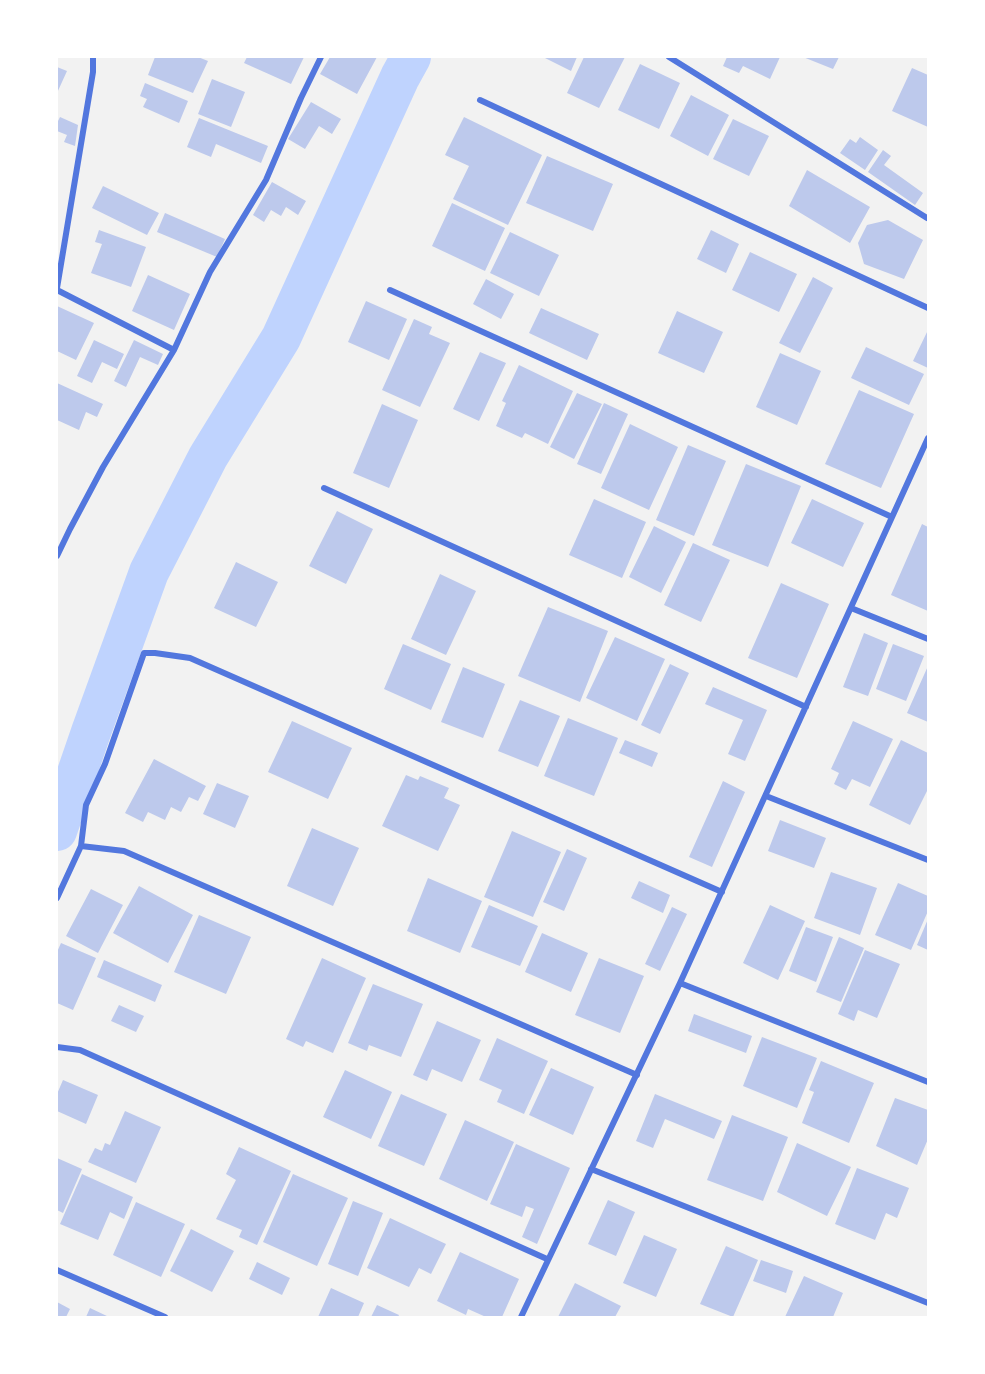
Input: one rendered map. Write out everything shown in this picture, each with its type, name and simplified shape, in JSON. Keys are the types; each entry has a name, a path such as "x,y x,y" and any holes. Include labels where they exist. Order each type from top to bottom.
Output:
{"street":[{"path":"93,57 93,72 57,289 174,350"},
{"path":"57,556 103,467 174,350 210,272 266,180 321,57"},
{"path":"669,57 928,218"},
{"path":"480,100 928,308"},
{"path":"390,290 892,517"},
{"path":"520,1317 680,983 928,438"},
{"path":"324,488 806,707"},
{"path":"851,608 928,639"},
{"path":"57,898 81,846 86,805 105,764 144,652 190,658 722,892"},
{"path":"766,795 928,860"},
{"path":"81,846 124,851 637,1075"},
{"path":"680,983 928,1082"},
{"path":"57,1047 80,1050 547,1259"},
{"path":"591,1169 928,1303"},
{"path":"57,1270 165,1317"}],"building":[{"path":"155,57 198,57 208,61 193,93 148,75"},
{"path":"247,57 304,57 291,84 244,63"},
{"path":"330,57 377,57 357,94 320,74"},
{"path":"543,57 577,57 571,71"},
{"path":"584,57 625,57 599,108 567,93"},
{"path":"727,57 780,57 770,79 743,66 739,73 723,66"},
{"path":"803,57 839,57 833,69"},
{"path":"640,64 680,83 659,129 618,110"},
{"path":"57,67 67,71 57,93"},
{"path":"912,68 928,75 928,127 892,111"},
{"path":"212,79 245,92 231,127 198,114"},
{"path":"145,83 188,101 179,123 143,107 147,99 140,96"},
{"path":"691,95 729,115 708,156 670,136"},
{"path":"311,102 341,119 332,134 319,126 305,149 288,139"},
{"path":"60,117 78,125 75,146 64,142 67,135 57,131"},
{"path":"464,117 542,155 508,225 453,199 469,166 445,155"},
{"path":"199,118 268,146 261,163 216,144 211,157 187,147"},
{"path":"733,119 769,136 749,176 713,159"},
{"path":"860,137 878,150 865,170 840,153 850,139 856,143"},
{"path":"883,150 891,156 884,165 923,193 915,205 868,172"},
{"path":"547,156 613,184 593,231 526,203"},
{"path":"807,170 870,207 850,243 789,206"},
{"path":"272,182 306,201 298,215 286,207 281,216 271,210 264,222 253,215"},
{"path":"103,186 159,213 147,235 92,208"},
{"path":"452,203 505,228 485,271 432,246"},
{"path":"165,213 225,239 217,257 157,232"},
{"path":"888,220 923,240 904,279 864,264 858,243 867,225"},
{"path":"99,230 146,247 131,287 91,273 102,244 95,242"},
{"path":"711,230 739,244 726,273 697,259"},
{"path":"510,232 559,255 539,296 490,273"},
{"path":"750,252 797,274 779,312 732,290"},
{"path":"148,275 190,294 174,330 132,311"},
{"path":"813,277 833,288 800,353 779,343"},
{"path":"486,279 514,294 501,319 473,304"},
{"path":"366,301 407,319 389,360 348,342"},
{"path":"57,306 94,323 76,360 57,351"},
{"path":"541,308 599,334 587,360 529,333"},
{"path":"677,311 723,332 704,373 658,353"},
{"path":"414,319 432,327 429,334 450,343 420,407 382,390"},
{"path":"928,330 928,368 913,361"},
{"path":"94,340 124,354 117,369 102,362 92,383 77,376"},
{"path":"134,340 163,354 158,365 140,357 126,387 114,381"},
{"path":"866,347 924,374 909,405 851,378"},
{"path":"480,352 506,363 479,421 453,409"},
{"path":"780,353 821,371 797,425 756,407"},
{"path":"519,365 573,391 548,444 525,433 522,438 496,426 506,403 502,401"},
{"path":"57,383 103,404 97,417 86,412 79,430 57,420"},
{"path":"859,390 914,414 881,488 825,464"},
{"path":"577,393 602,404 574,459 550,447"},
{"path":"604,403 628,414 601,474 577,464"},
{"path":"382,404 418,420 389,488 353,473"},
{"path":"630,424 678,447 649,510 601,488"},
{"path":"688,445 726,461 694,536 656,520"},
{"path":"746,464 801,486 768,567 712,545"},
{"path":"594,499 646,522 622,578 569,555"},
{"path":"812,499 864,523 843,567 791,543"},
{"path":"337,511 373,529 346,584 309,566"},
{"path":"922,524 928,527 928,611 891,595"},
{"path":"654,526 686,542 661,593 629,577"},
{"path":"693,543 730,560 701,622 664,605"},
{"path":"236,562 278,582 256,627 214,608"},
{"path":"440,574 476,591 446,655 411,639"},
{"path":"781,583 829,604 797,678 748,658"},
{"path":"548,607 608,631 580,702 518,676"},
{"path":"864,633 888,643 868,696 843,687"},
{"path":"615,637 665,659 637,721 586,698"},
{"path":"403,644 451,664 431,710 384,689"},
{"path":"893,644 924,656 906,701 876,689"},
{"path":"670,664 689,673 660,734 641,725"},
{"path":"928,666 928,722 907,713"},
{"path":"463,667 505,684 483,738 441,722"},
{"path":"713,687 767,710 745,761 728,754 743,720 705,704"},
{"path":"520,700 560,716 538,767 498,751"},
{"path":"568,718 618,738 594,796 544,776"},
{"path":"292,721 352,748 328,799 268,772"},
{"path":"853,721 893,739 870,787 852,779 846,790 834,784 839,773 831,769"},
{"path":"625,740 658,753 652,767 619,753"},
{"path":"901,740 928,753 928,789 910,825 869,805"},
{"path":"154,759 206,786 198,801 189,797 181,812 171,807 165,820 148,812 143,822 125,813"},
{"path":"406,775 418,780 420,776 449,788 444,798 460,805 438,851 382,826"},
{"path":"723,781 745,792 712,867 689,857"},
{"path":"217,783 249,796 235,828 203,814"},
{"path":"780,820 826,838 814,868 768,851"},
{"path":"312,828 359,848 333,906 287,886"},
{"path":"512,831 561,852 533,917 484,897"},
{"path":"567,849 587,858 564,911 543,902"},
{"path":"831,872 877,888 860,935 814,918"},
{"path":"428,878 482,901 460,953 407,931"},
{"path":"639,881 670,895 663,913 631,898"},
{"path":"898,883 928,896 928,911 911,950 875,935"},
{"path":"139,886 193,915 168,963 113,933"},
{"path":"91,889 123,905 98,953 66,936"},
{"path":"489,905 538,926 520,966 471,947"},
{"path":"770,905 805,921 778,980 743,963"},
{"path":"672,907 687,914 660,971 645,964"},
{"path":"199,915 251,937 226,994 174,972"},
{"path":"928,919 928,950 917,945"},
{"path":"806,927 833,937 816,982 789,971"},
{"path":"542,933 588,953 571,992 525,972"},
{"path":"839,937 864,948 841,1002 816,992"},
{"path":"61,943 96,958 73,1010 57,1003 57,952"},
{"path":"865,950 900,964 877,1018 858,1010 854,1021 838,1014"},
{"path":"322,958 366,978 333,1053 306,1041 303,1047 286,1039"},
{"path":"599,958 644,976 620,1033 575,1015"},
{"path":"104,960 162,985 155,1002 97,977"},
{"path":"373,984 423,1004 401,1057 369,1045 367,1051 348,1043"},
{"path":"119,1005 144,1016 136,1032 111,1021"},
{"path":"694,1014 752,1036 746,1053 688,1031"},
{"path":"437,1021 481,1040 462,1082 432,1069 427,1081 413,1075"},
{"path":"762,1037 817,1058 797,1108 743,1086"},
{"path":"497,1038 548,1061 524,1114 497,1102 502,1090 479,1080"},
{"path":"821,1061 874,1083 849,1143 802,1123 814,1092 809,1090"},
{"path":"551,1068 594,1087 573,1135 529,1115"},
{"path":"345,1070 392,1092 371,1139 323,1117"},
{"path":"63,1080 98,1095 86,1124 57,1111 57,1094"},
{"path":"401,1094 447,1114 424,1166 378,1146"},
{"path":"655,1094 722,1121 714,1139 665,1119 653,1148 636,1141"},
{"path":"895,1098 928,1110 928,1139 917,1165 876,1146"},
{"path":"125,1111 161,1127 136,1183 88,1162 95,1148 102,1151 105,1143 110,1145"},
{"path":"732,1115 788,1137 763,1201 707,1180"},
{"path":"465,1120 514,1142 487,1201 439,1179"},
{"path":"797,1143 851,1167 827,1216 777,1192"},
{"path":"516,1144 570,1168 537,1244 522,1237 534,1209 526,1206 522,1217 490,1204"},
{"path":"239,1147 291,1171 257,1245 239,1237 242,1230 216,1219 236,1180 226,1174"},
{"path":"57,1158 82,1169 63,1213 57,1210"},
{"path":"857,1168 909,1188 897,1218 886,1213 875,1240 835,1224"},
{"path":"82,1174 133,1197 124,1219 110,1212 98,1240 60,1224"},
{"path":"293,1174 348,1198 317,1266 263,1242"},
{"path":"608,1200 635,1212 616,1256 588,1244"},
{"path":"353,1201 383,1213 358,1276 328,1264"},
{"path":"136,1202 185,1224 161,1277 113,1255"},
{"path":"390,1218 446,1244 431,1274 419,1268 409,1287 367,1268"},
{"path":"191,1229 234,1251 212,1292 170,1271"},
{"path":"644,1235 677,1249 656,1297 623,1283"},
{"path":"726,1246 758,1260 733,1317 700,1304"},
{"path":"460,1252 519,1279 502,1317 486,1317 468,1309 466,1315 437,1301"},
{"path":"761,1260 793,1271 786,1293 753,1281"},
{"path":"257,1262 290,1278 282,1295 249,1279"},
{"path":"804,1276 843,1293 833,1317 785,1317"},
{"path":"575,1283 621,1306 615,1317 558,1317"},
{"path":"331,1288 364,1303 358,1317 318,1317"},
{"path":"57,1302 70,1309 66,1317 57,1317"},
{"path":"377,1305 399,1315 398,1317 371,1317"},
{"path":"90,1308 109,1317 86,1317"}],"waterway":[{"path":"57,831 149,572 208,457 281,338 411,57"}]}
